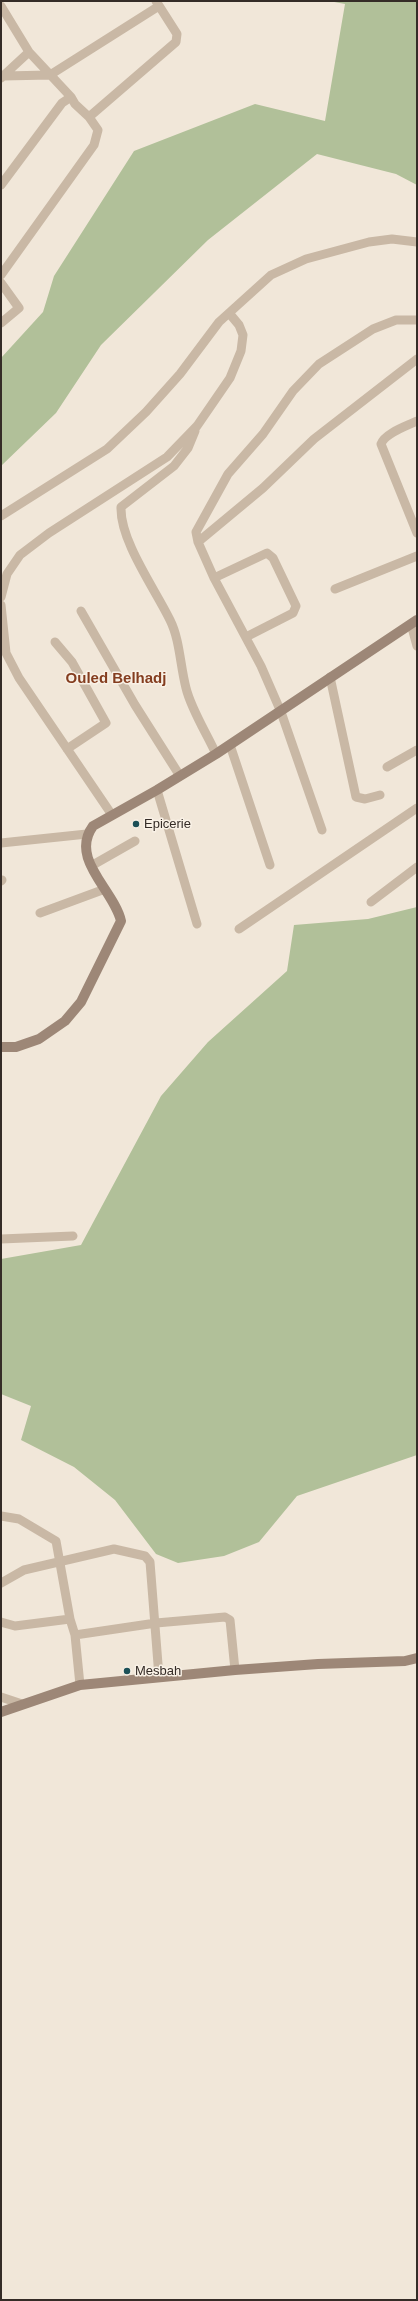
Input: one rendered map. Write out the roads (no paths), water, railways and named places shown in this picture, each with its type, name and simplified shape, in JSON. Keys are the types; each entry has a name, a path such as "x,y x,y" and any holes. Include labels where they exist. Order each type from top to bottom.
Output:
{"street":[{"path":"2,77 50,75 158,4 177,34 176,42 89,117"},
{"path":"1,6 29,52 71,97 75,104 89,117 98,130 94,145 1,275"},
{"path":"2,77 29,52"},
{"path":"1,185 62,103 71,97"},
{"path":"1,516 107,449 146,412 180,374 209,334 229,313 272,275 297,263 378,240 417,242"},
{"path":"1,283 19,308 1,322"},
{"path":"1,597 7,574 20,554 167,457 197,426 230,378 241,351 243,335 239,325 229,313"},
{"path":"322,830 280,712 246,637 214,578 198,542 196,532 201,520 228,474 263,434 293,391 316,367 337,350 373,328 396,320 417,320"},
{"path":"198,542 263,488 314,439 417,359"},
{"path":"417,421 393,433 383,440 382,444 417,531"},
{"path":"197,426 188,448 174,466 122,507 121,518 149,583 170,620 175,633 186,689 216,754"},
{"path":"214,578 267,553 273,558 296,606 295,610 293,613 246,637"},
{"path":"335,589 417,556"},
{"path":"1,605 6,653 19,678 112,815"},
{"path":"81,611 135,704 180,776"},
{"path":"1,1047 16,1047 39,1039 65,1021 81,1002 121,921 119,910 91,866 85,848 87,834 93,826 157,790 216,754 414,622 417,646"},
{"path":"55,642 72,662 106,723 67,749"},
{"path":"330,677 356,797 365,799 380,794"},
{"path":"230,745 270,865"},
{"path":"387,767 417,750"},
{"path":"157,790 198,924"},
{"path":"238,929 417,808"},
{"path":"1,843 87,834"},
{"path":"91,866 135,841"},
{"path":"371,902 417,867"},
{"path":"40,913 105,889"},
{"path":"1,1240 73,1236"},
{"path":"1,1516 19,1519 56,1541 70,1619 75,1634 80,1686"},
{"path":"1,1583 24,1570 114,1549 145,1556 150,1562 156,1623 159,1677"},
{"path":"75,1634 156,1623 225,1617 230,1620 235,1670"},
{"path":"1,1622 15,1626 70,1619"},
{"path":"1,1712 80,1686 235,1670 318,1664 405,1661 417,1658"},
{"path":"1,1697 22,1704"}],"place":[{"name":"Epicerie","path":"136,824"},
{"name":"Mesbah","path":"127,1671"}],"district":[{"name":"Ouled Belhadj","path":"116,679"}]}
